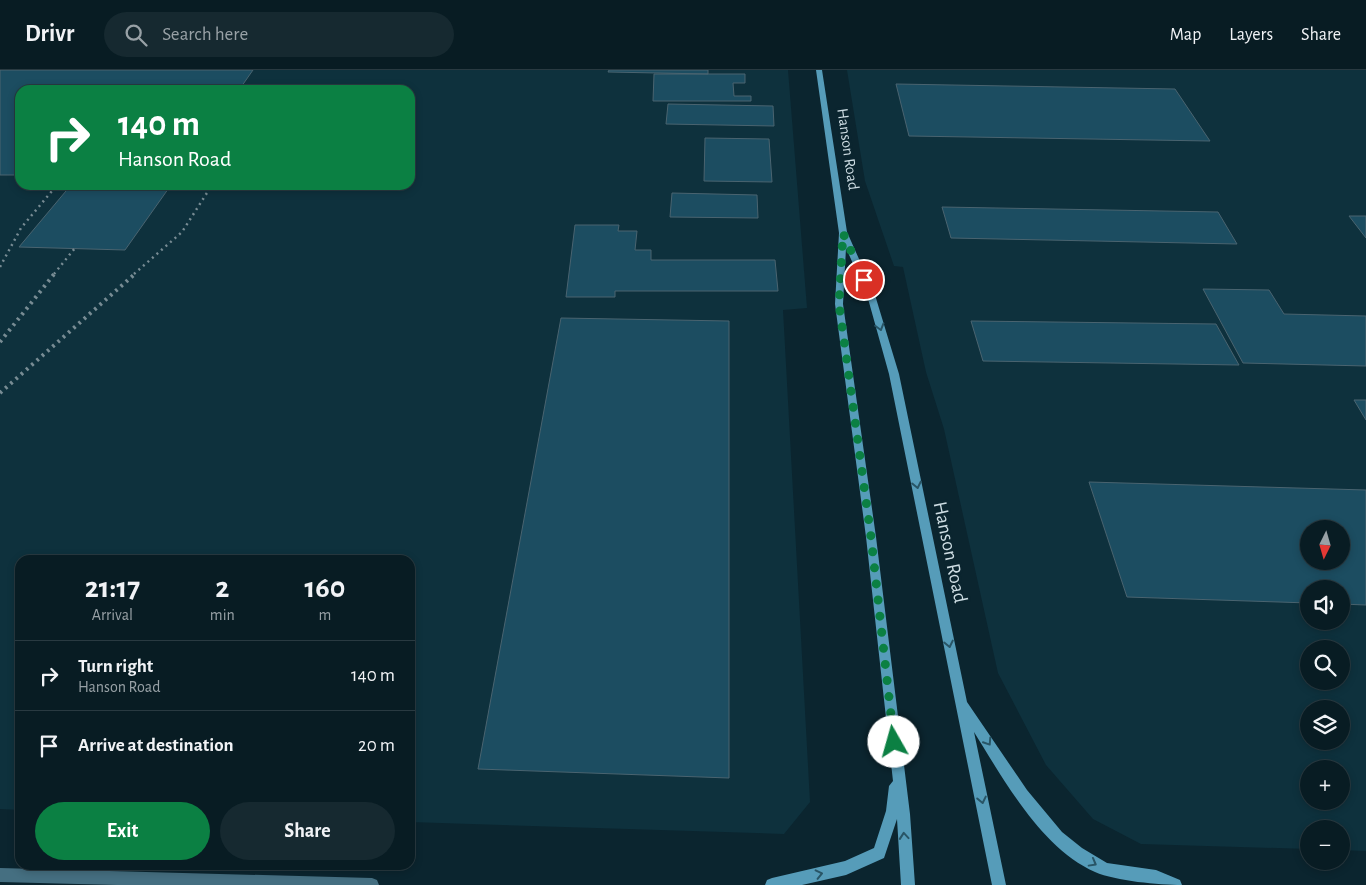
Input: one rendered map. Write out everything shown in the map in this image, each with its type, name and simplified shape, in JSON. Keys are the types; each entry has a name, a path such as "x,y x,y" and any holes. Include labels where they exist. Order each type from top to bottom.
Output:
{"main road":[{"name":"Hanson Road","path":"819,70 843,233 839,304 871,537 908,885"},
{"name":"Hanson Road","path":"843,233 872,295 894,374 999,885"},
{"path":"961,701 1020,791 1043,822 1070,849 1099,867 1165,878 1175,885"},
{"path":"772,885 846,868 879,854 893,811 896,760"}],"street":[{"path":"0,875 372,885"}],"shaded area":[{"path":"0,70 788,70 807,308 783,310 810,802 784,834 415,822 415,555 15,555 15,810 0,809"},
{"path":"847,70 1366,70 1366,851 1350,850 1350,820 1300,820 1300,849 1141,844 1093,819 1046,765 998,673 944,429 926,372 903,267 894,266 865,181"}],"building":[{"path":"0,70 253,70 242,85 15,85 15,175 0,175"},
{"path":"609,70 708,70 708,74 608,72"},
{"path":"654,74 745,74 745,83 733,83 734,96 751,96 751,101 653,101"},
{"path":"896,84 1175,89 1210,141 909,136"},
{"path":"668,104 773,106 774,126 666,124"},
{"path":"705,138 769,139 772,182 704,181"},
{"path":"67,190 167,190 125,250 19,247"},
{"path":"672,193 757,195 758,218 670,217"},
{"path":"942,207 1218,212 1237,244 951,238"},
{"path":"1349,216 1366,216 1366,238"},
{"path":"575,225 619,225 618,231 637,231 635,250 651,250 651,260 775,260 778,291 615,291 615,297 566,297"},
{"path":"1203,289 1269,290 1284,314 1366,316 1366,366 1243,363"},
{"path":"561,318 729,321 729,778 478,769"},
{"path":"971,321 1216,324 1239,365 983,361"},
{"path":"1354,400 1366,400 1366,420"},
{"path":"1089,482 1366,490 1366,605 1350,604 1350,580 1300,580 1300,603 1127,597"}],"railway":[{"path":"0,267 21,228 53,190"},
{"path":"134,274 182,232 209,190"},
{"path":"54,274 75,248"},
{"path":"0,342 55,273"},
{"path":"0,393 136,273"}],"route":[{"path":"864,280 843,233 839,304 871,537 894,742"}]}
